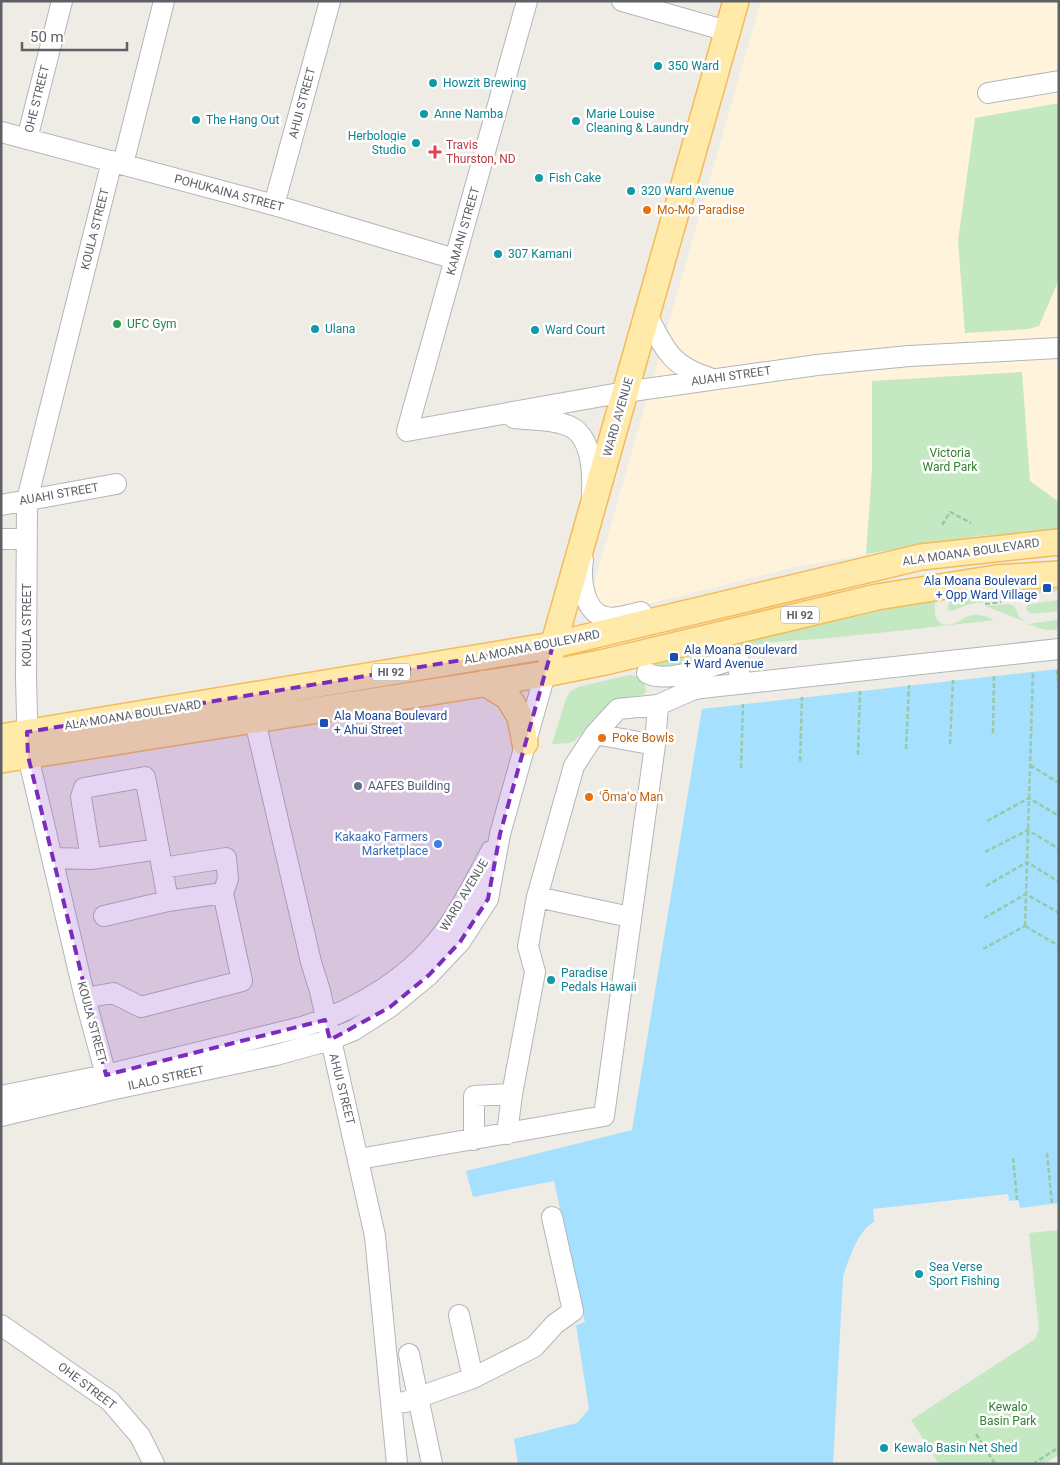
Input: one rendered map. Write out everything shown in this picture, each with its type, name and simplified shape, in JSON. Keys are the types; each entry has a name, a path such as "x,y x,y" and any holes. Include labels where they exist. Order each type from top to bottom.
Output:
{"main road":[{"name":"WARD AVENUE","path":"545,674 736,1"},
{"name":"ALA MOANA BOULEVARD","path":"1,760 28,744 553,645 921,557 1059,542"},
{"name":"ALA MOANA BOULEVARD","path":"1,737 28,744 255,721 545,674 605,662 877,597 996,578 1059,574"},
{"path":"485,683 508,697 520,716 525,743"}],"street":[{"name":"OHE STREET","path":"27,139 62,1"},
{"name":"KOULA STREET","path":"108,1082 85,998 52,858 28,744 28,500 118,162 164,1"},
{"name":"AHUI STREET","path":"274,205 330,1"},
{"name":"KAMANI STREET","path":"407,431 527,1"},
{"path":"622,1 727,31"},
{"path":"988,93 1059,81"},
{"name":"POHUKAINA STREET","path":"1,132 274,205 455,259"},
{"path":"647,315 668,354 681,366 693,373 712,379"},
{"name":"AUAHI STREET","path":"407,431 625,392 861,360 1059,348"},
{"path":"492,415 569,426 577,432 586,445 592,472 592,486 582,566 583,585 590,606 596,612 605,617 618,617 698,602 785,589"},
{"name":"AUAHI STREET","path":"1,504 116,484"},
{"path":"1,539 27,539"},
{"path":"507,1134 512,1094 535,972 528,946 537,898 574,766 595,734 618,709 658,705 695,689 1059,649"},
{"path":"647,673 654,676 667,676 689,672 738,658 740,683"},
{"name":"WARD AVENUE","path":"330,1040 354,1030 390,1008 429,975 460,942 488,899 500,834 545,674"},
{"path":"359,1159 604,1116 655,745 658,705"},
{"name":"AHUI STREET","path":"255,721 359,1159 377,1250 397,1464"},
{"path":"595,734 655,745"},
{"path":"91,859 81,797 84,788 145,777 168,901"},
{"name":"WARD AVENUE","path":"325,1020 374,996 420,958 449,925 500,834"},
{"path":"52,858 226,858 228,879 223,893 242,981 141,1007 113,993 85,998"},
{"path":"104,916 168,901 223,893"},
{"path":"537,898 630,917"},
{"name":"ILALO STREET","path":"1,1116 108,1082 325,1020"},
{"name":"ILALO STREET","path":"1,1096 108,1082 276,1055 330,1040"},
{"path":"474,1140 474,1096 512,1094"},
{"path":"392,1403 405,1402 473,1378 534,1347 555,1324 573,1311 552,1217"},
{"path":"459,1316 473,1378"},
{"name":"OHE STREET","path":"1,1325 110,1401 140,1436 154,1464"},
{"path":"410,1354 432,1464"}],"path":[{"path":"942,525 950,512 971,523"},
{"path":"985,604 1001,600 997,599"},
{"path":"1056,670 1059,692"},
{"path":"1025,926 1033,672"},
{"path":"993,733 994,676"},
{"path":"950,744 953,680"},
{"path":"906,749 909,685"},
{"path":"858,755 860,691"},
{"path":"800,761 802,697"},
{"path":"741,768 743,704"},
{"path":"1030,765 1057,782"},
{"path":"1029,798 1059,816"},
{"path":"987,821 1029,798"},
{"path":"1028,830 1059,849"},
{"path":"985,852 1028,830"},
{"path":"1027,862 1059,882"},
{"path":"986,886 1027,862"},
{"path":"1026,894 1059,913"},
{"path":"984,918 1026,894"},
{"path":"1025,926 1059,946"},
{"path":"983,948 1025,926"},
{"path":"1047,1154 1052,1204"},
{"path":"1013,1158 1017,1200"},
{"path":"976,1434 995,1464"},
{"path":"1033,1464 1059,1447"}],"highlighted area":[{"path":"553,645 500,834 488,899 460,942 429,975 390,1007 330,1040 325,1020 106,1075 28,756 27,732"}],"shaded area":[{"path":"761,1 1059,1 1059,530 960,538 795,567 620,611 611,610 599,602 593,589 594,584"}],"green space":[{"path":"1059,103 1059,278 1057,284 1039,326 1028,329 965,333 958,241 975,118"},
{"name":"Victoria Ward Park","path":"1022,372 1030,481 1059,502 1059,530 978,536 866,554 872,470 872,381"},
{"path":"1059,588 1059,591 1029,595 1019,599 1010,596 1001,597 1000,592"},
{"path":"992,593 993,601 970,604 951,611 948,610 949,599"},
{"path":"1059,600 1059,611 1031,614 1026,610 1027,605 1030,604"},
{"path":"935,601 936,618 944,625 957,622 971,615 984,616 994,620 767,643 743,648 689,667 666,668 655,665 672,658 848,616"},
{"path":"1009,604 1015,607 1019,617 1026,622 985,606"},
{"path":"1059,621 1059,628 1051,630 1028,624"},
{"path":"629,675 636,676 645,685 646,692 642,695 619,700 574,741 552,744 570,692 578,687"},
{"name":"Kewalo Basin Park","path":"1059,1230 1059,1454 1045,1464 939,1464 911,1420 1035,1339 1039,1329 1029,1233"}],"water":[{"path":"1059,669 1059,1203 1020,1208 1018,1200 1009,1201 1008,1194 873,1209 874,1222 868,1226 858,1239 843,1277 833,1464 518,1464 514,1439 577,1423 589,1409 576,1325 585,1322 554,1181 473,1197 466,1171 632,1130 702,709"}],"place":[{"name":"350 Ward","path":"658,66"},
{"name":"Howzit Brewing","path":"433,83"},
{"name":"Anne Namba","path":"424,114"},
{"name":"The Hang Out","path":"196,120"},
{"name":"Marie Louise Cleaning & Laundry","path":"576,121"},
{"name":"Herbologie Studio","path":"416,143"},
{"name":"Travis Thurston, ND","path":"435,152"},
{"name":"Fish Cake","path":"539,178"},
{"name":"320 Ward Avenue","path":"631,191"},
{"name":"Mo-Mo Paradise","path":"647,210"},
{"name":"307 Kamani","path":"498,254"},
{"name":"UFC Gym","path":"117,324"},
{"name":"Ulana","path":"315,329"},
{"name":"Ward Court","path":"535,330"},
{"name":"Ala Moana Boulevard + Opp Ward Village","path":"1047,588"},
{"name":"Ala Moana Boulevard + Ward Avenue","path":"674,657"},
{"name":"Ala Moana Boulevard + Ahui Street","path":"324,723"},
{"name":"Poke Bowls","path":"602,738"},
{"name":"AAFES Building","path":"358,786"},
{"name":"ʻŌmaʻo Man","path":"589,797"},
{"name":"Kakaako Farmers Marketplace","path":"438,844"},
{"name":"Paradise Pedals Hawaii","path":"551,980"},
{"name":"Sea Verse Sport Fishing","path":"919,1274"},
{"name":"Kewalo Basin Net Shed","path":"884,1448"}]}
